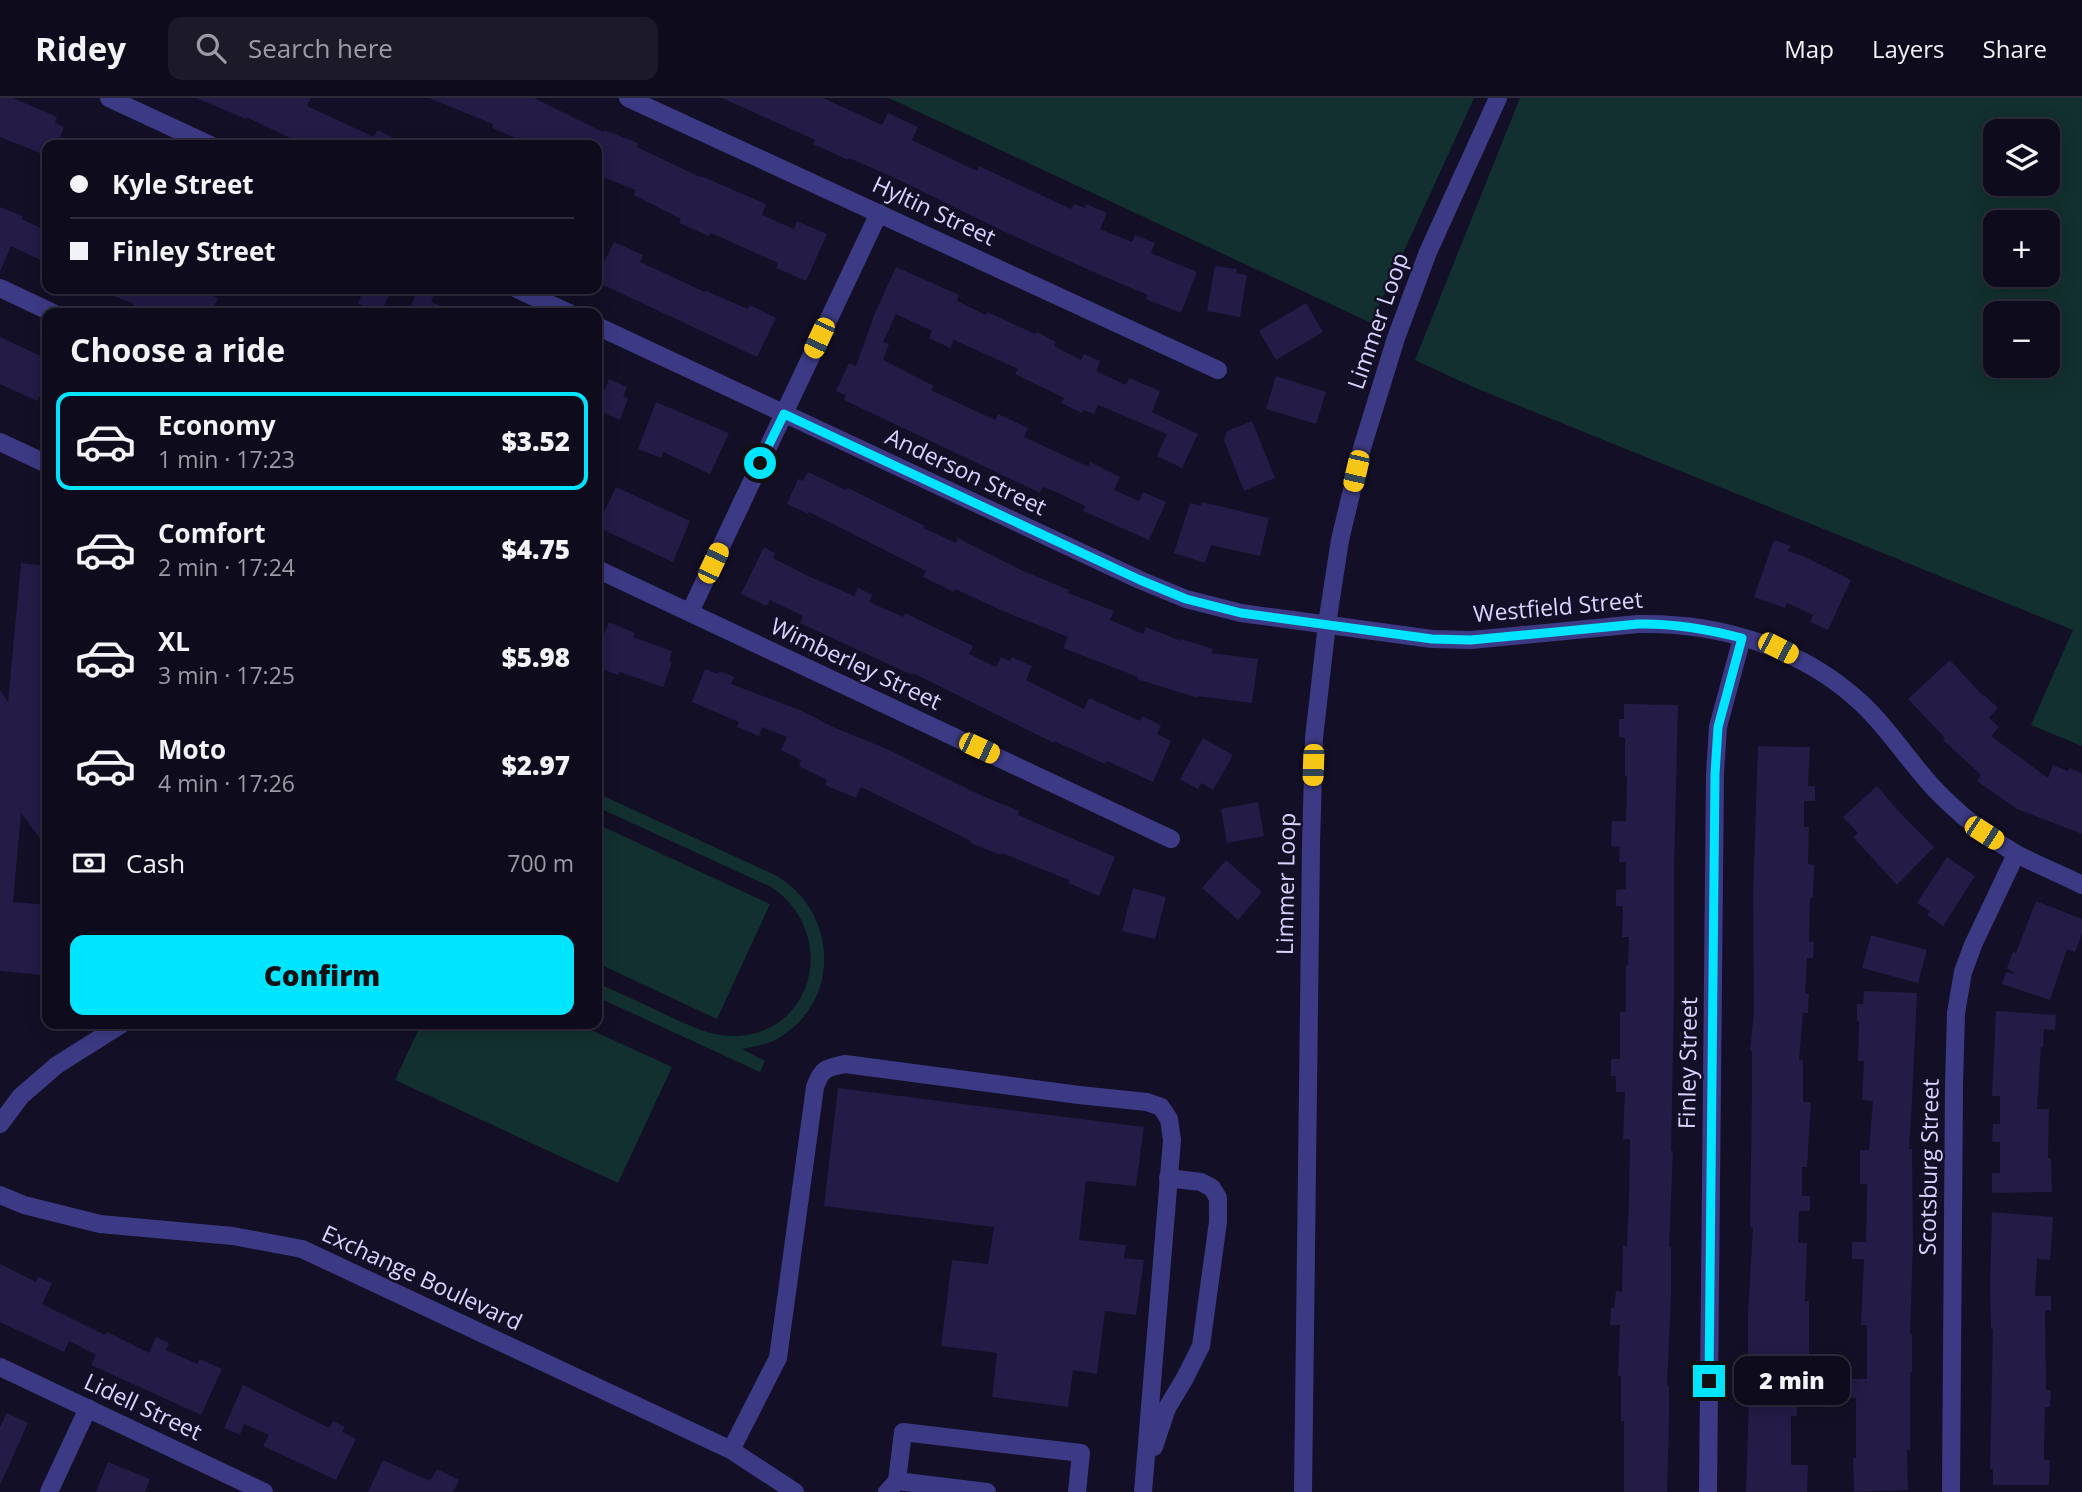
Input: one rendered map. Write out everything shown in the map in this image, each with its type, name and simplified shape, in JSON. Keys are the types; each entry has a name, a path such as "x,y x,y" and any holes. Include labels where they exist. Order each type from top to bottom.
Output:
{"street":[{"path":"109,98 199,140"},
{"name":"Hyltin Street","path":"628,98 663,105 879,213 1218,370"},
{"name":"Limmer Loop","path":"1303,1492 1311,845 1314,738 1327,624 1340,540 1362,449 1396,338 1428,252 1498,98"},
{"path":"690,612 879,213"},
{"path":"0,288 42,308"},
{"path":"528,294 558,308"},
{"name":"Anderson Street","path":"602,328 1140,580 1186,599 1241,613 1327,624"},
{"path":"0,442 42,462"},
{"name":"Wimberley Street","path":"602,571 1171,839"},
{"name":"Westfield Street","path":"1327,624 1432,639 1471,640 1665,623 1710,630 1778,648 1813,667 1861,702 1927,782 1984,833 2016,854 2082,885"},
{"name":"Finley Street","path":"1708,1492 1715,774 1718,727 1742,638"},
{"name":"Scotsburg Street","path":"1951,1492 1956,1013 1963,972 1973,945 2016,854"},
{"path":"0,1124 21,1096 57,1065 114,1029"},
{"path":"731,1450 778,1358 816,1087 820,1074 827,1068 845,1064 1147,1102 1161,1107 1169,1119 1171,1140 1143,1492"},
{"path":"1145,1468 1167,1408 1200,1346 1218,1222 1217,1198 1212,1188 1201,1182 1168,1178"},
{"name":"Exchange Boulevard","path":"0,1195 24,1205 100,1224 233,1236 302,1249 731,1450 795,1492"},
{"name":"Lidell Street","path":"0,1367 264,1492"},
{"path":"50,1492 88,1408"},
{"path":"987,1492 892,1486 903,1432 1081,1453 1077,1492"}],"green space":[{"path":"889,98 1474,98 1371,323"},
{"path":"1520,98 2082,98 2082,746 2031,725 2073,630 1473,387 1415,360"},
{"path":"602,795 775,875 796,891 812,912 821,935 824,959 821,983 812,1006 796,1025 773,1041 742,1049 765,1061 760,1072 602,999 602,985 688,1025 726,1036 763,1031 785,1018 800,999 809,977 810,953 805,928 792,906 771,887 602,809"},
{"path":"602,826 770,904 717,1019 602,965"},
{"path":"419,1029 589,1029 672,1067 618,1183 395,1080"}],"building":[{"path":"0,98 13,98 57,117 55,123 64,127 59,140 42,140 42,154 0,137"},
{"path":"196,98 311,98 307,106 374,137 377,130 398,140 294,140"},
{"path":"429,98 534,98 603,132 604,130 638,143 637,147 700,177 766,204 762,215 794,229 797,221 827,234 806,281 776,268 778,263 711,233 709,236 679,223 681,219 634,195 636,190 602,177 602,140 520,140 492,128 493,124"},
{"path":"722,98 823,98 882,125 888,113 918,127 912,140 977,171 979,166 1071,209 1074,204 1085,208 1086,204 1107,213 1100,229 1132,242 1135,235 1155,243 1151,253 1197,272 1181,313 1146,299 1148,295 1005,232 895,178 813,144 815,140"},
{"path":"0,207 23,216 22,219 42,229 42,261 11,246 0,272"},
{"path":"614,242 643,255 640,262 705,292 748,309 750,305 776,318 757,357 602,284 602,266"},
{"path":"1215,266 1237,269 1236,273 1247,275 1240,317 1207,311"},
{"path":"896,267 959,295 957,301 986,315 987,312 1035,334 1037,332 1056,342 1054,346 1081,360 1084,354 1100,361 1096,371 1126,385 1129,378 1160,391 1152,412 1198,434 1182,468 1157,456 1167,434 1098,405 1094,414 1084,410 1082,413 1061,403 1064,398 1015,374 1018,369 954,340 950,348 929,338 932,331 896,314 883,342 889,344 883,360 934,386 931,390 995,420 998,414 1028,428 1024,437 1089,467 1090,462 1120,477 1114,490 1139,501 1143,492 1166,502 1149,540 1083,511 1085,506 1056,492 1043,487 1040,493 844,400 846,395 836,391 849,363 856,366 875,313"},
{"path":"109,294 207,294 218,298 213,308 132,308 134,304"},
{"path":"362,294 390,294 383,308 368,308 358,303"},
{"path":"416,294 435,294 431,302 445,308 410,308"},
{"path":"1306,303 1323,332 1276,360 1259,331"},
{"path":"0,337 42,357 42,397 39,396 37,401 0,384"},
{"path":"1276,376 1326,392 1316,424 1266,409"},
{"path":"609,379 627,387 623,396 628,398 620,420 602,412 602,397"},
{"path":"656,402 729,433 710,474 663,452 661,458 638,449"},
{"path":"1252,421 1275,478 1244,491 1224,440 1227,431"},
{"path":"808,472 846,490 848,488 956,543 958,538 1021,570 1069,590 1068,593 1114,611 1110,620 1143,634 1146,627 1181,641 1213,649 1211,653 1258,659 1252,703 1198,698 1137,679 1138,677 1063,648 1068,637 923,577 926,571 809,512 808,514 787,504 798,479 803,481"},
{"path":"616,487 690,521 673,562 602,529 602,516"},
{"path":"1202,502 1269,518 1260,556 1211,545 1205,563 1174,553 1190,503 1201,506"},
{"path":"1774,540 1791,546 1788,551 1851,580 1828,630 1810,622 1813,615 1787,603 1785,608 1754,597"},
{"path":"764,547 775,553 773,558 806,575 854,596 858,588 873,595 869,602 903,617 905,613 973,646 969,654 996,667 1001,657 1010,661 1012,657 1032,666 1026,680 1084,709 1089,698 1140,721 1142,716 1161,725 1157,734 1171,741 1153,782 1107,761 1105,764 1054,743 913,673 912,675 800,623 803,616 770,600 767,606 741,594"},
{"path":"21,563 42,565 42,841 21,813 13,902 42,905 42,975 0,971 0,690 8,702"},
{"path":"609,622 635,633 633,637 672,651 669,661 672,662 663,687 620,672 618,675 602,669 602,640"},
{"path":"1950,660 1983,696 1998,708 1989,718 1999,727 1991,736 2048,778 2053,765 2082,773 2082,834 2017,809 1977,781 1981,775 1943,740 1945,738 1908,699"},
{"path":"705,669 734,677 731,684 800,710 887,749 1019,811 1018,815 1115,857 1099,896 1068,883 1069,880 970,843 971,841 861,787 856,798 825,785 827,780 799,766 801,760 781,750 787,737 762,727 759,736 737,727 739,722 692,702"},
{"path":"1624,704 1678,705 1667,1492 1624,1492 1624,1421 1621,1421 1621,1376 1618,1376 1620,1325 1610,1325 1616,1291 1622,1292 1623,1246 1627,1246 1629,1199 1630,1139 1623,1139 1625,1092 1616,1092 1616,1076 1611,1076 1611,1059 1620,1059 1620,1012 1626,1012 1629,937 1622,937 1623,906 1616,906 1616,890 1626,889 1626,862 1619,862 1620,847 1611,846 1612,821 1626,821 1625,738 1619,737 1619,719 1624,719"},
{"path":"1203,738 1233,755 1213,790 1201,783 1198,789 1180,779"},
{"path":"1758,746 1810,747 1808,786 1815,786 1815,801 1804,801 1804,827 1809,827 1808,864 1814,865 1809,942 1814,942 1813,958 1807,958 1805,994 1809,994 1808,1013 1803,1013 1799,1060 1803,1060 1803,1102 1811,1102 1807,1167 1802,1167 1802,1196 1810,1196 1810,1211 1799,1211 1798,1243 1807,1243 1805,1301 1809,1301 1809,1382 1808,1396 1798,1396 1797,1416 1791,1416 1791,1465 1808,1465 1807,1492 1746,1492 1750,1368 1748,1311 1753,1228 1750,1227 1750,1051 1754,1011 1753,896"},
{"path":"1877,786 1934,847 1897,885 1853,837 1858,833 1843,817"},
{"path":"1258,802 1264,836 1227,843 1221,809"},
{"path":"1947,857 1975,876 1943,926 1927,915 1930,911 1917,903"},
{"path":"1226,860 1262,892 1238,920 1202,888"},
{"path":"1133,888 1166,897 1155,939 1122,931"},
{"path":"2036,901 2082,919 2082,934 2075,952 2067,949 2050,1000 2002,984 2006,972 2016,974 2007,968 2013,952 2016,953"},
{"path":"1871,935 1927,950 1918,983 1862,968"},
{"path":"1864,991 1917,993 1909,1149 1912,1149 1912,1372 1910,1450 1907,1450 1908,1490 1854,1492 1856,1398 1849,1397 1850,1379 1867,1379 1867,1325 1861,1325 1864,1259 1852,1259 1852,1242 1866,1242 1867,1184 1860,1184 1860,1150 1869,1150 1873,1101 1862,1100 1864,1061 1858,1061 1857,1004 1863,1004"},
{"path":"1996,1011 2056,1015 2055,1030 2044,1029 2037,1109 2049,1109 2048,1158 2051,1158 2052,1192 1992,1193 1992,1173 2000,1173 2000,1142 1992,1142 1993,1124 2000,1124 2000,1096 1992,1096"},
{"path":"838,1088 1144,1127 1136,1186 1086,1181 1079,1240 1126,1245 1124,1258 1144,1260 1136,1315 1105,1311 1097,1374 1073,1370 1068,1407 992,1397 997,1353 941,1346 952,1260 988,1264 994,1227 824,1206"},
{"path":"1992,1212 2053,1217 2050,1260 2037,1259 2035,1296 2051,1296 2051,1310 2045,1310 2046,1390 2051,1390 2050,1407 2045,1407 2044,1460 2050,1460 2049,1485 1993,1485 1993,1469 1990,1469"},
{"path":"0,1264 36,1282 38,1277 52,1283 42,1304 105,1335 107,1332 149,1353 156,1337 169,1343 166,1350 197,1364 200,1359 222,1369 201,1415 91,1365 96,1355 69,1341 64,1352 0,1322"},
{"path":"243,1385 329,1428 333,1421 345,1427 342,1432 356,1439 336,1480 263,1446 269,1435 244,1424 240,1435 224,1428"},
{"path":"7,1413 28,1423 0,1485 0,1427"},
{"path":"383,1460 430,1481 437,1469 459,1480 453,1492 368,1492"},
{"path":"108,1462 150,1479 145,1492 96,1492"}],"route":[{"path":"760,463 784,414 1140,580 1186,599 1241,613 1432,639 1471,640 1665,623 1742,638 1718,727 1715,774 1709,1381"}]}
